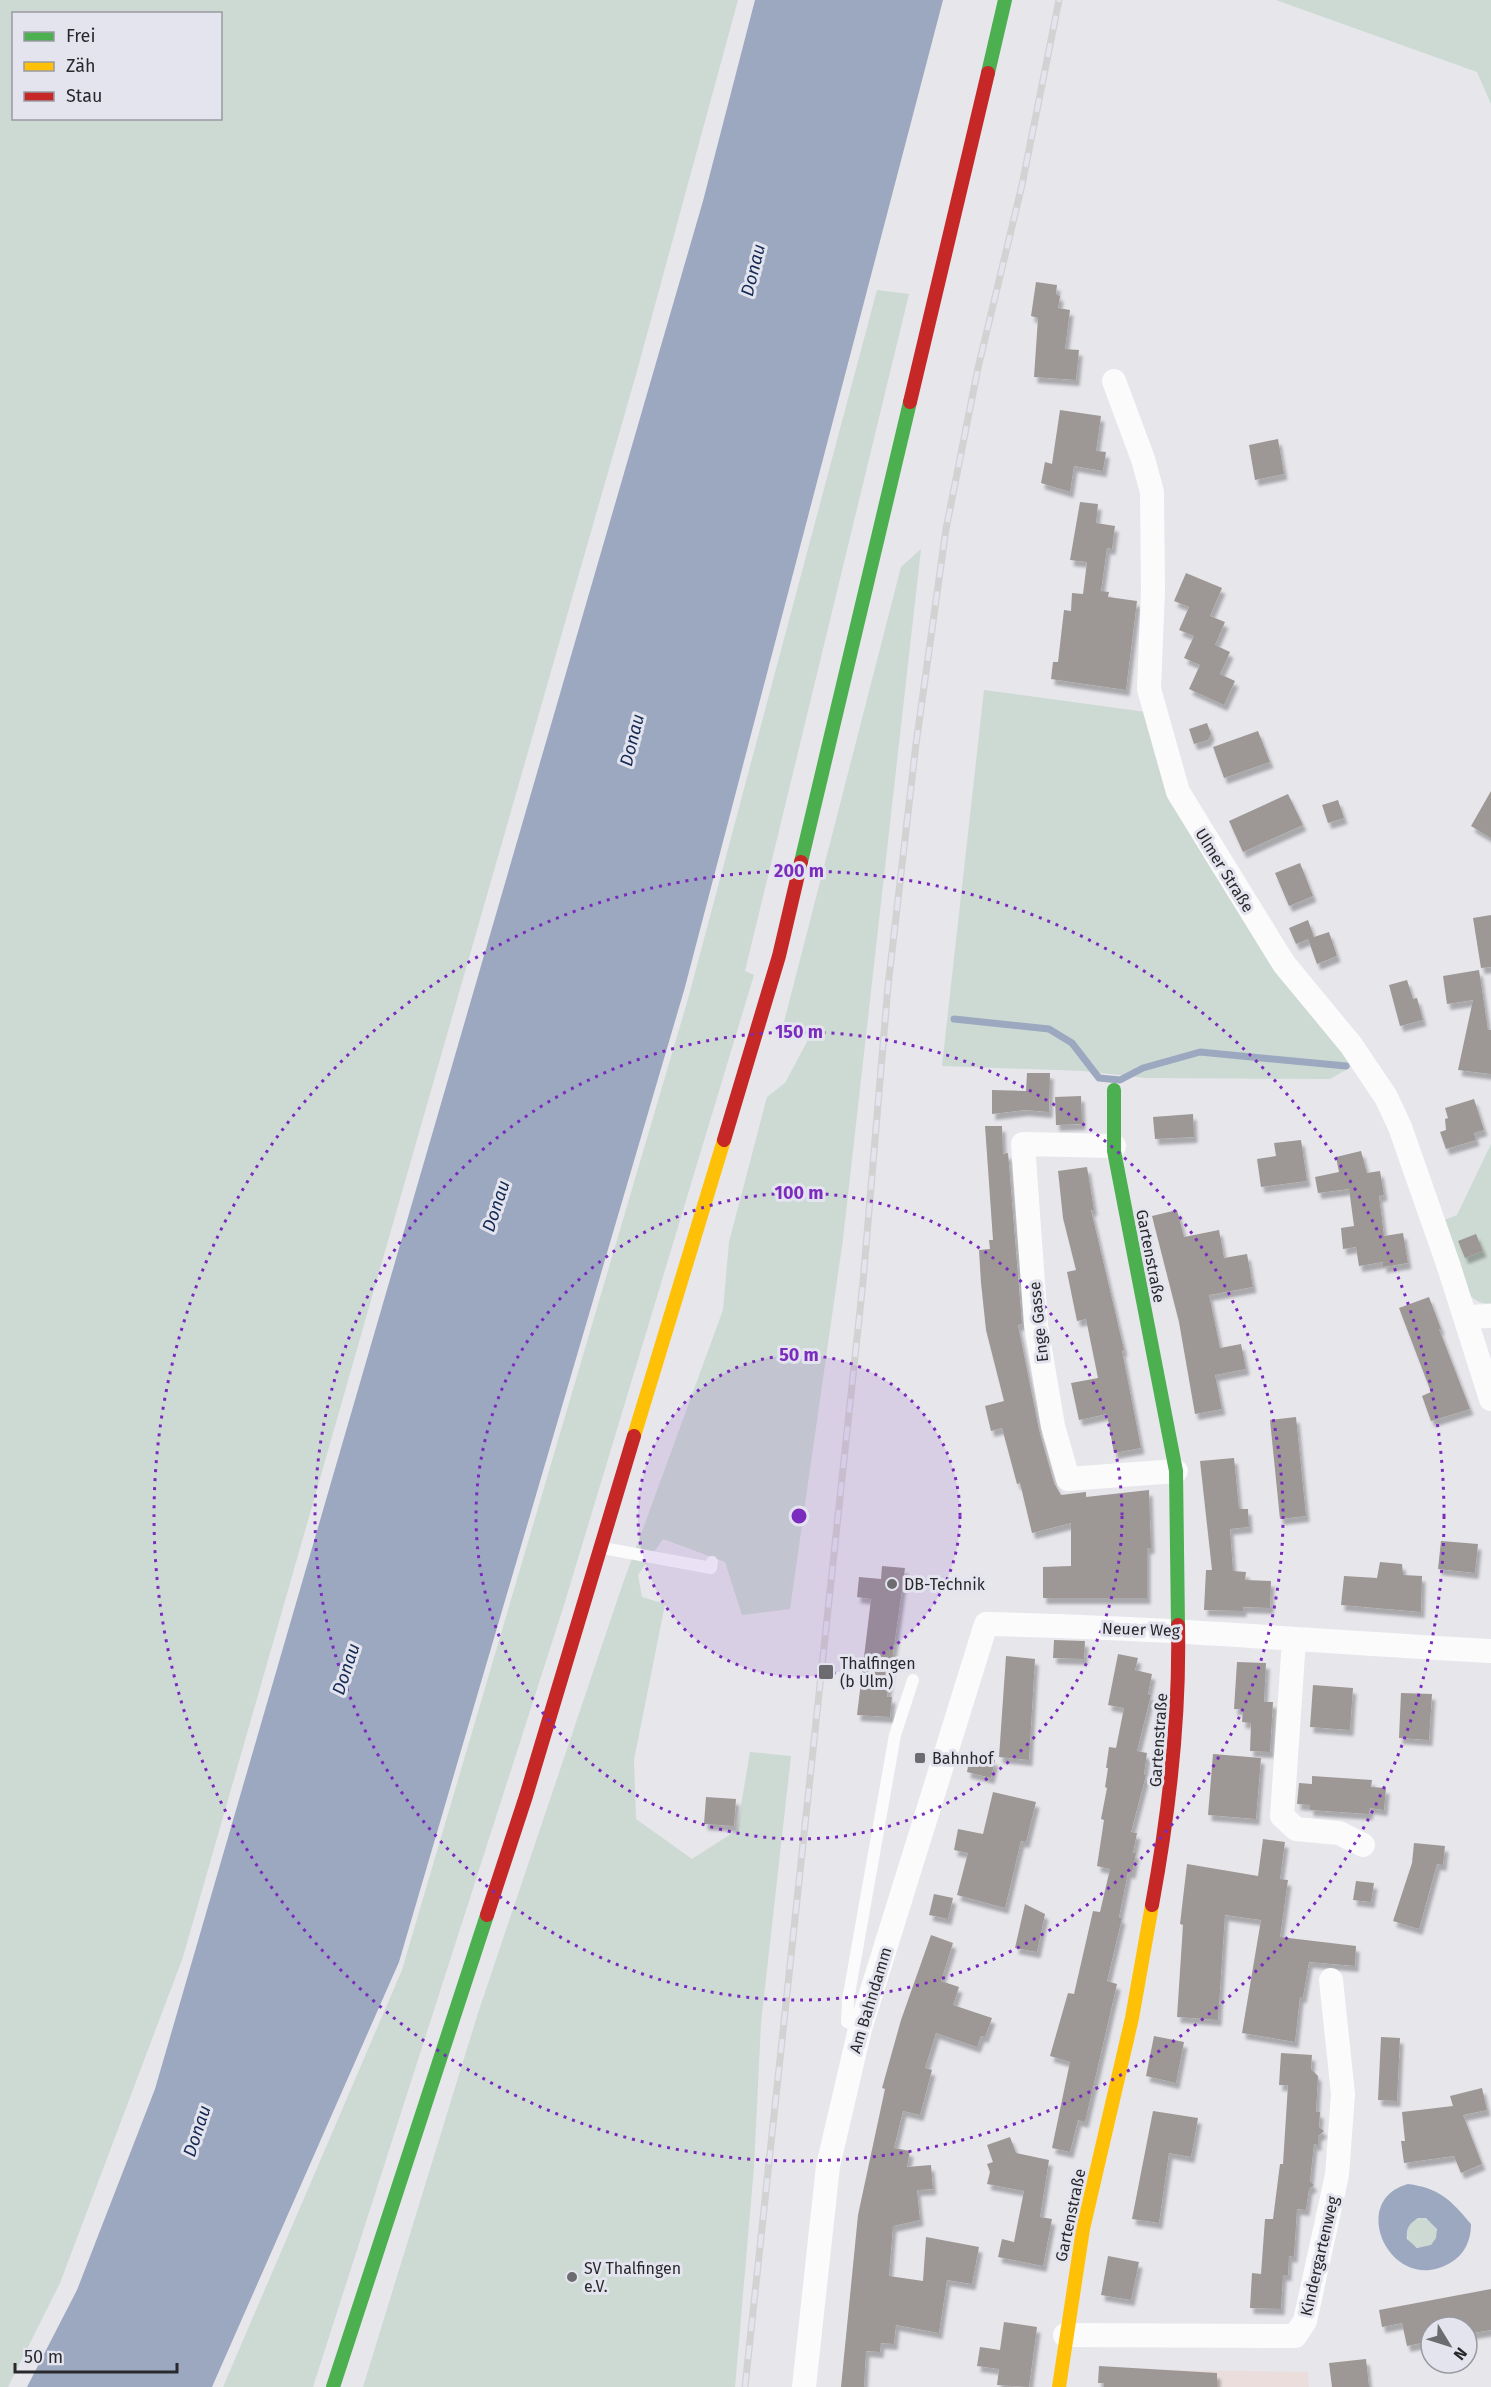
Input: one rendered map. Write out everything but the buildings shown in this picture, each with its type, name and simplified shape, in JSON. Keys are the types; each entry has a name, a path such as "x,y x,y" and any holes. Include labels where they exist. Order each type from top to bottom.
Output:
{"street":[{"path":"333,2387 526,1796 779,956 1005,0"},
{"name":"Ulmer Straße","path":"1114,381 1152,492 1153,590 1149,689 1178,792 1284,964 1352,1044 1386,1097 1400,1127 1466,1317 1491,1399"},
{"name":"Gartenstraße","path":"1059,2387 1065,2335 1083,2229 1132,2018 1168,1817 1176,1736 1179,1630 1176,1471 1114,1146 1114,1090"},
{"name":"Enge Gasse","path":"1114,1146 1023,1144 1036,1325 1052,1422 1068,1479 1176,1471"},
{"path":"1466,1317 1491,1316"},
{"name":"Neuer Weg","path":"986,1624 1179,1630 1294,1640 1491,1650"},
{"name":"Am Bahndamm","path":"804,2387 828,2166 860,2029 986,1624"},
{"path":"1294,1640 1281,1816 1296,1829 1339,1833 1363,1845"},
{"name":"Kindergartenweg","path":"1065,2335 1295,2336 1305,2321 1337,2175 1343,2094 1332,1980"}],"lane":[{"path":"602,1548 711,1568 712,1563"},
{"path":"860,2029 847,2022 848,2000 895,1735 914,1680"}],"shaded area":[{"path":"0,0 738,0 637,371 183,1957 60,2283 8,2387 0,2387"},
{"path":"1276,0 1491,0 1491,104 1477,72"},
{"path":"877,290 909,294 745,971 754,975 564,1605 313,2387 223,2387 402,1970 688,999"},
{"path":"921,549 843,1239 790,1609 742,1615 725,1562 663,1539 638,1575 642,1597 665,1604 634,1760 636,1819 692,1859 737,1830 750,1752 791,1756 761,2023 754,2167 735,2387 363,2387 478,2013 622,1586 723,1310 729,1242 767,1097 785,1083 809,1038 784,1022 901,567"},
{"path":"984,690 1146,712 1169,793 1207,862 1280,973 1358,1063 1330,1079 1146,1078 1083,1071 942,1066"},
{"path":"1491,1144 1491,1303 1485,1303 1479,1302 1468,1294 1444,1220 1457,1215"},
{"path":"1422,2218 1433,2222 1437,2233 1433,2244 1422,2248 1411,2244 1407,2233 1411,2222"},
{"path":"1168,2370 1308,2372 1309,2387 1167,2387"}],"water":[{"name":"Donau","path":"755,0 943,0 685,987 399,1962 212,2387 27,2387 77,2290 155,2089 703,201"},
{"path":"1408,2184 1444,2196 1471,2224 1470,2236 1463,2252 1450,2263 1429,2270 1410,2267 1395,2257 1384,2243 1379,2225 1380,2208 1390,2194","holes":["1418,2218 1426,2218 1437,2229 1436,2238 1431,2245 1417,2248 1407,2239 1408,2229 1410,2224"]}],"waterway":[{"path":"954,1019 1049,1029 1072,1043 1099,1078 1120,1080 1143,1068 1200,1052 1346,1066"}],"railway":[{"path":"745,2387 863,1282 888,986 916,744 946,529 978,368 1022,185 1059,0"}],"traffic: fast":[{"path":"988,73 1005,0"},
{"path":"801,862 910,402"},
{"path":"1114,1090 1114,1151 1176,1471 1178,1625"},
{"path":"333,2387 487,1915"}],"traffic: slow":[{"path":"634,1436 724,1140"},
{"path":"1059,2387 1083,2229 1132,2018 1152,1905"}],"traffic: jam":[{"path":"910,402 988,73"},
{"path":"724,1140 779,956 801,862"},
{"path":"487,1915 526,1796 634,1436"},
{"path":"1152,1905 1164,1836 1172,1766 1177,1695 1178,1625"}],"place":[{"name":"DB-Technik","path":"892,1584"},
{"name":"Thalfingen (b Ulm)","path":"826,1672"},
{"name":"Bahnhof","path":"920,1758"},
{"name":"SV Thalfingen e.V.","path":"572,2277"}]}
